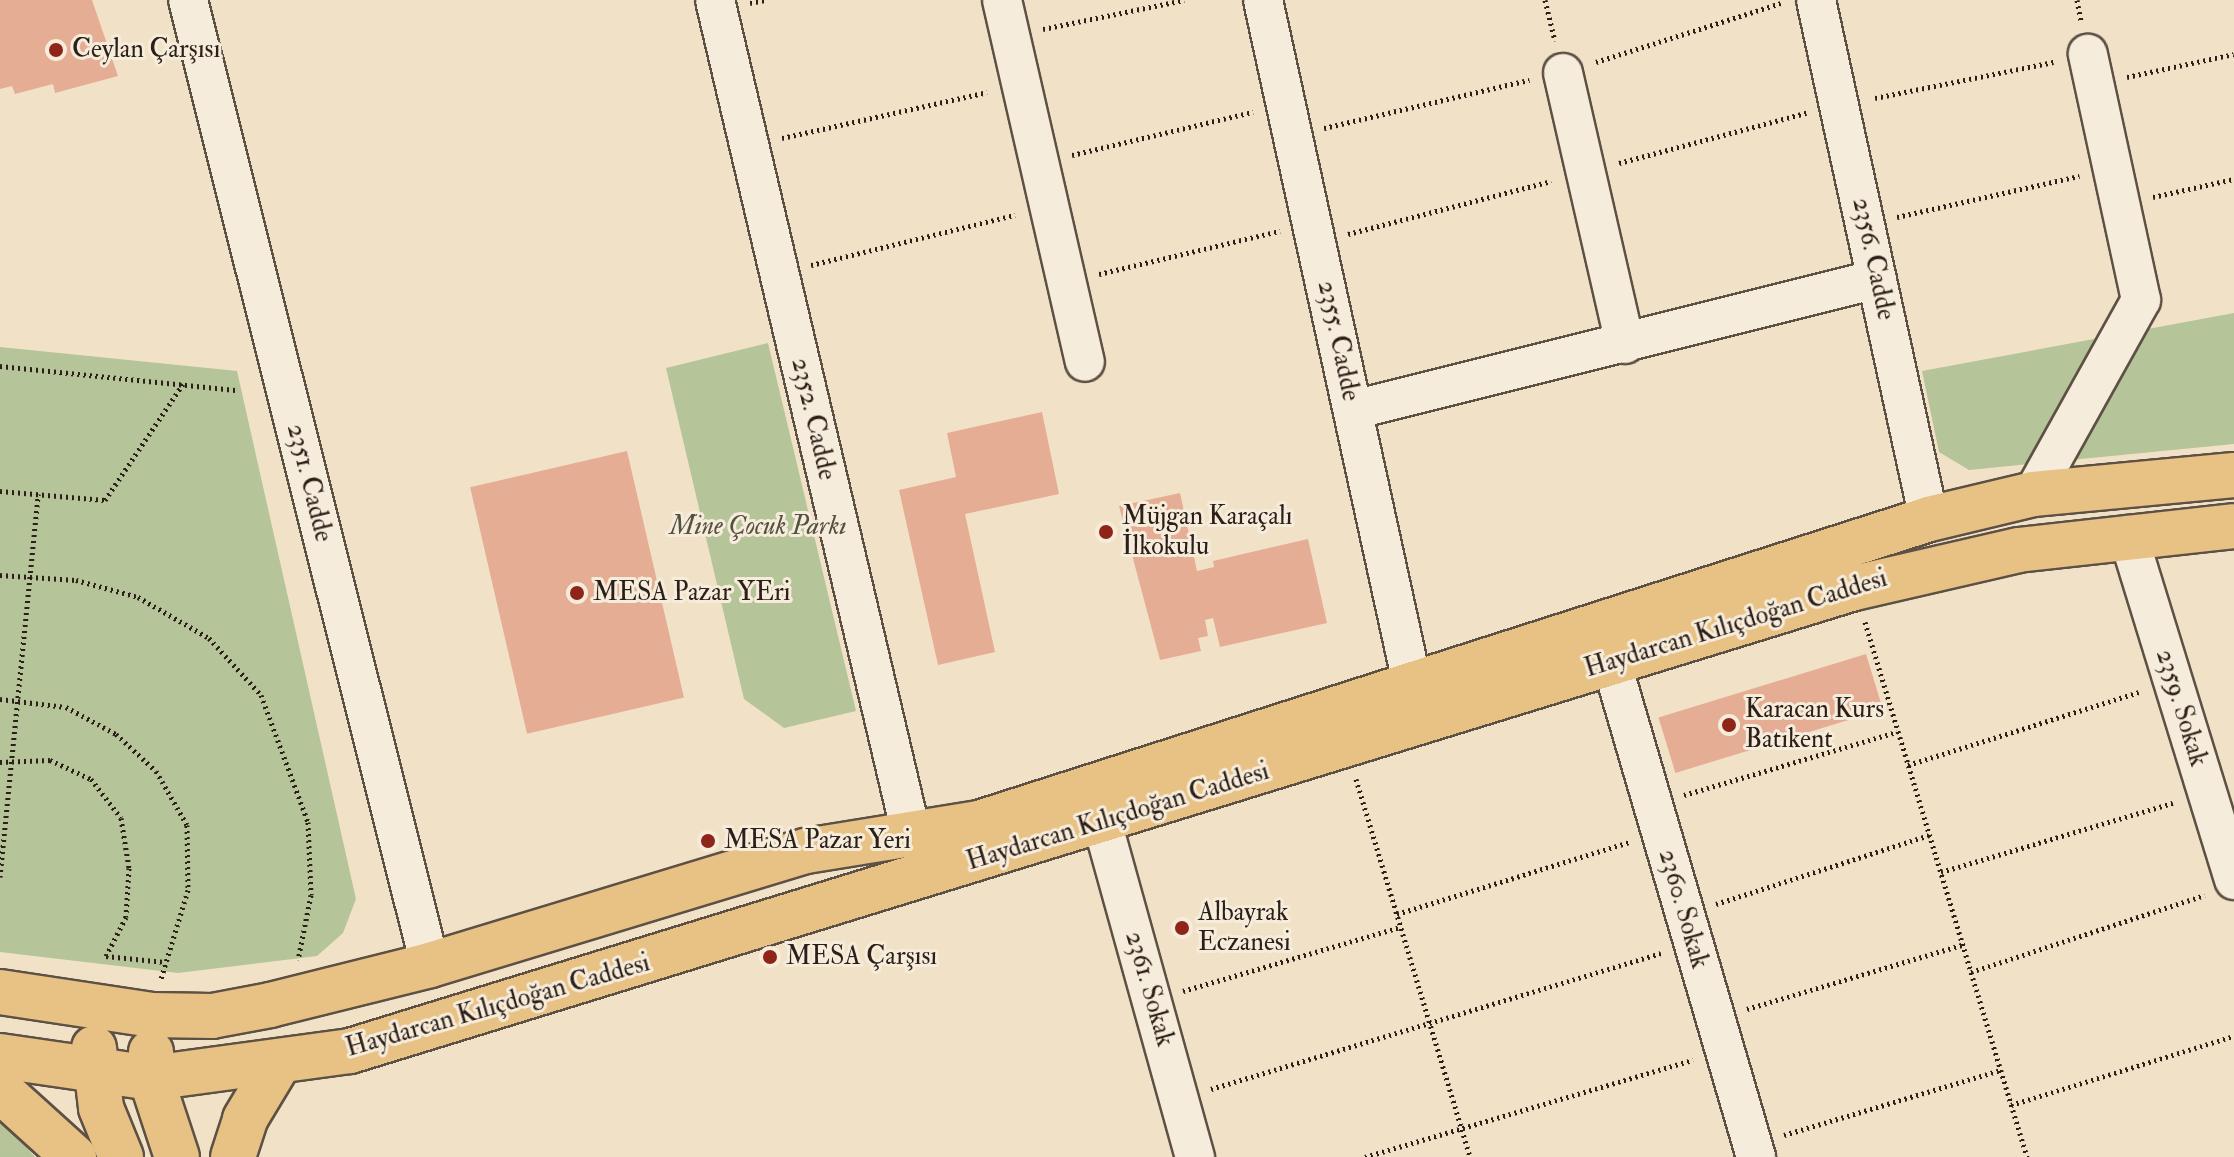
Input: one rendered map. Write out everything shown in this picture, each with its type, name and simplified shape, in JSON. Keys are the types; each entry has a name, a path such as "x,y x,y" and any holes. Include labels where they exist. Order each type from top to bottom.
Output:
{"main road":[{"name":"Haydarcan Kılıçdoğan Caddesi","path":"0,992 95,1011 155,1003 212,1016 430,965 806,851 912,837 979,823 1929,519 2033,494 2234,475"},
{"name":"Haydarcan Kılıçdoğan Caddesi","path":"0,1056 93,1075 151,1078 278,1064 447,1026 1611,661 1854,588 2018,550 2128,535 2234,526"},
{"path":"430,965 447,1026"},
{"path":"155,1003 151,1078 177,1157"},
{"path":"95,1011 93,1075 121,1157"},
{"path":"233,1157 245,1119 278,1064"},
{"path":"0,1090 74,1157"}],"street":[{"name":"2351. Cadde","path":"188,0 430,965"},
{"name":"2352. Cadde","path":"715,0 912,837"},
{"name":"2355. Cadde","path":"1263,0 1412,683"},
{"name":"2356. Cadde","path":"1816,0 1929,519"},
{"path":"1006,18 1085,362"},
{"path":"2033,494 2141,300 2092,69"},
{"path":"1563,73 1625,344"},
{"path":"1353,410 1877,279"},
{"name":"2359. Sokak","path":"2128,535 2207,793 2227,885"},
{"name":"2360. Sokak","path":"1611,661 1754,1151"},
{"name":"2361. Sokak","path":"1102,822 1195,1157"}],"path":[{"path":"1006,18 1184,0"},
{"path":"1839,105 2092,69 2234,54"},
{"path":"749,145 1022,84"},
{"path":"1040,163 1286,104"},
{"path":"1865,224 2117,187 2234,179"},
{"path":"779,272 1050,207"},
{"path":"1067,281 1312,223"},
{"path":"0,366 238,390"},
{"path":"0,491 105,500 183,384"},
{"path":"0,877 38,494"},
{"path":"0,575 30,577 138,597 209,638 261,695 308,822 311,895 297,965"},
{"path":"1854,588 2027,1157"},
{"path":"1908,765 2173,682"},
{"path":"0,699 66,707 116,734 156,771 187,825 188,890 155,1003"},
{"path":"1397,914 1898,732"},
{"path":"1346,745 1470,1157"},
{"path":"0,762 50,760 91,779 121,818 129,868 126,917 106,956 165,962"},
{"path":"1941,872 2207,793"},
{"path":"1179,1099 1430,1023 1689,928 1929,835"},
{"path":"1971,972 2227,885"},
{"path":"1151,1000 1401,927"},
{"path":"1365,1157 1462,1129 1962,945"},
{"path":"2011,1105 2234,1036"},
{"path":"1754,1151 2001,1070"}],"green space":[{"path":"2234,313 2234,444 1969,470 1939,452 1922,371"},
{"name":"Mine Çocuk Parkı","path":"768,343 856,711 784,728 744,699 666,368"},
{"path":"0,347 237,371 356,899 343,933 317,956 178,973 0,952"},
{"path":"0,1118 3,1120 35,1157 0,1157"}],"building":[{"name":"Ceylan Çarşısı","path":"0,0 92,0 118,76 55,93 53,84 15,94 12,86 0,89"},
{"path":"1042,412 1059,494 965,514 995,652 938,665 899,490 956,477 947,433"},
{"name":"MESA Pazar YEri","path":"627,451 684,698 527,734 470,487"},
{"path":"1180,493 1197,571 1214,567 1213,561 1308,539 1327,623 1220,647 1213,618 1205,620 1208,636 1198,638 1201,651 1160,660 1119,506"},
{"path":"1866,654 1883,709 1675,773 1658,717"}],"place":[{"name":"Ceylan Çarşısı","path":"56,50"},
{"name":"Müjgan Karaçalı İlkokulu","path":"1106,532"},
{"name":"MESA Pazar YEri","path":"577,593"},
{"name":"Karacan Kurs Batıkent","path":"1729,725"},
{"name":"MESA Pazar Yeri","path":"708,841"},
{"name":"Albayrak Eczanesi","path":"1182,928"},
{"name":"MESA Çarşısı","path":"770,957"}]}
